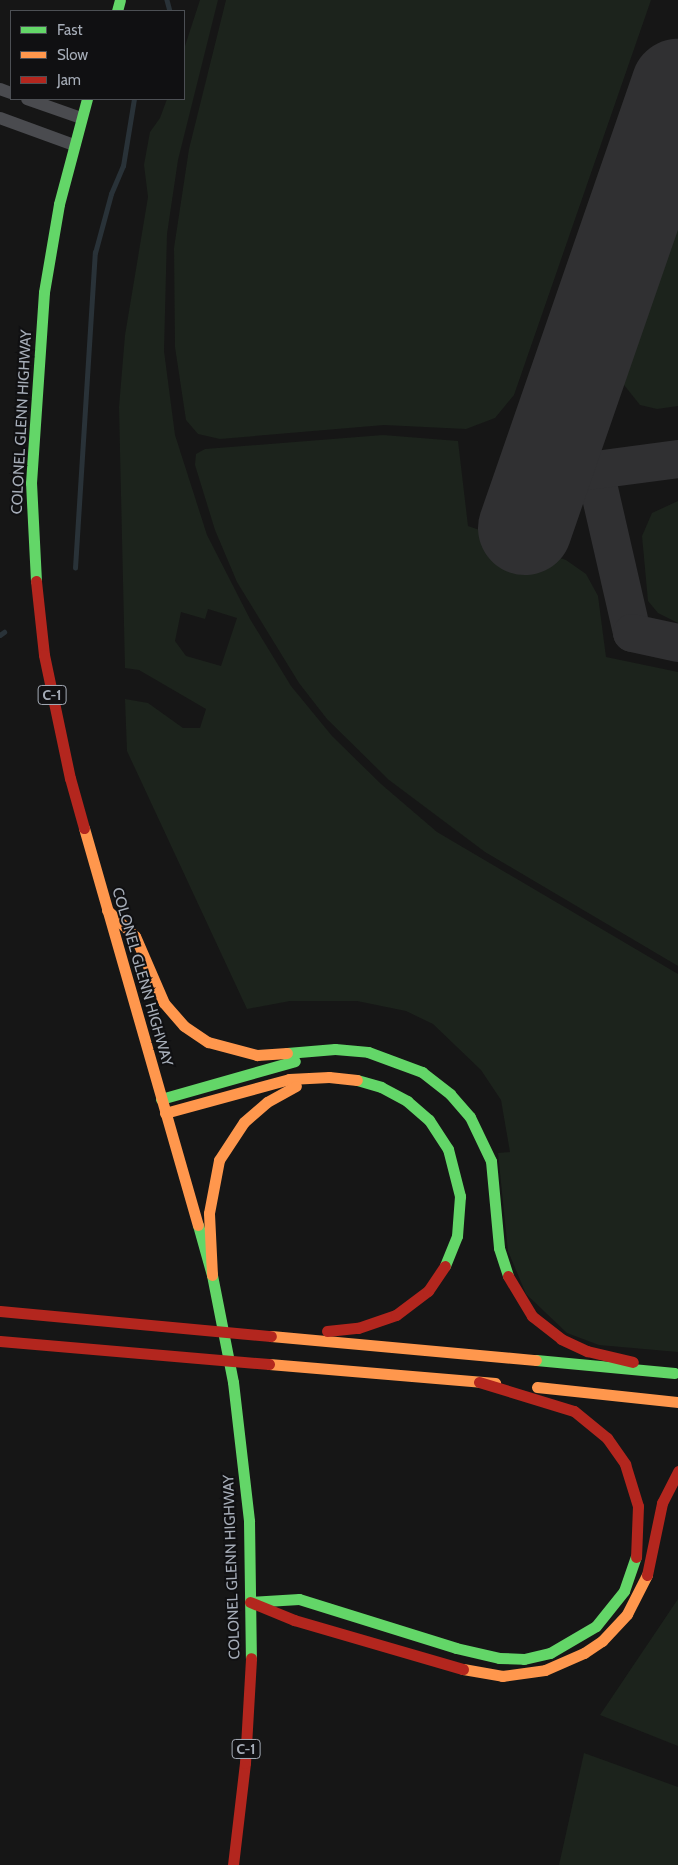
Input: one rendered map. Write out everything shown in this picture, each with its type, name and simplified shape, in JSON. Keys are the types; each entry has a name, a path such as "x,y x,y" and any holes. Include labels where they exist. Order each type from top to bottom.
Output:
{"main road":[{"name":"COLONEL GLENN HIGHWAY","path":"87,100 52,233 44,292 30,503 39,615 58,729 107,910 212,1275 240,1433 249,1521 249,1705 233,1865"},
{"path":"0,1311 674,1373 587,1351 561,1339 532,1316 511,1285 504,1266 497,1232 494,1174 486,1147 470,1117 450,1094 422,1072 388,1057 349,1049 306,1053 240,1053 196,1034 164,1003 135,936 107,910"},
{"path":"161,1098 298,1060 306,1053"},
{"path":"165,1113 289,1079 350,1078 368,1082 407,1101 429,1120 454,1164 460,1196 460,1224 454,1248 440,1278 414,1304 396,1315 364,1326 283,1337"},
{"path":"212,1275 210,1195 226,1146 255,1111 308,1079"},
{"path":"0,1341 480,1382 678,1402"},
{"path":"250,1602 299,1599 456,1648 499,1658 524,1659 550,1653 596,1626 624,1592 638,1552 638,1506 625,1464 602,1433 574,1411 548,1401 527,1398 480,1382"},
{"path":"250,1602 294,1620 458,1668 502,1676 545,1670 584,1653 602,1641 627,1614 650,1569 662,1503 678,1471"}],"street":[{"path":"30,100 81,118"},
{"path":"0,118 74,145"}],"shaded area":[{"path":"200,0 218,0 178,160 167,234 164,351 175,435 207,535 250,619 291,686 332,736 381,784 437,832 678,974 678,1352 599,1345 567,1333 526,1294 508,1251 498,1153 510,1152 501,1100 481,1070 433,1024 406,1011 357,1001 290,1001 247,1009 127,751 125,699 148,703 183,728 200,728 206,709 139,670 125,668 119,407 125,335 148,197 144,165 150,132 160,118 167,100 185,100 185,46","holes":["208,609 237,618 221,666 186,656 175,641 181,612 205,619"]},
{"path":"226,0 651,0 514,395 495,418 466,429 384,425 220,439 198,434 186,420 175,347 174,248 189,149"},
{"path":"678,215 678,406 657,409 640,405 624,385 625,367"},
{"path":"383,435 458,441 468,526 566,560 586,574 598,596 606,657 678,672 678,966 485,852 389,780 327,719 299,683 237,582 215,530 195,465 196,454 205,449"},
{"path":"678,501 678,623 658,613 648,601 642,536 652,513"},
{"path":"678,1599 678,1746 600,1715"},
{"path":"584,1753 678,1787 678,1865 559,1865"}],"waterway":[{"path":"167,0 170,10"},
{"path":"75,568 95,253 111,194 123,166 134,100"},
{"path":"0,635 4,632"}],"taxiway":[{"path":"543,477 678,459"},
{"path":"595,471 632,633 678,643"}],"runway":[{"path":"525,528 678,86"}],"traffic: fast":[{"path":"117,10 120,0"},
{"path":"36,581 31,483 44,292 59,204 87,100"},
{"path":"287,1053 335,1049 368,1052 422,1072 450,1094 470,1117 491,1161 499,1248 508,1276"},
{"path":"161,1099 295,1061"},
{"path":"357,1080 381,1087 407,1101 429,1120 448,1149 460,1196 457,1236 445,1266"},
{"path":"198,1225 212,1275 233,1382 249,1521 251,1658"},
{"path":"536,1360 674,1373"},
{"path":"250,1602 299,1599 456,1648 499,1658 524,1659 550,1653 596,1626 624,1591 636,1557"}],"traffic: slow":[{"path":"84,828 198,1225"},
{"path":"107,910 135,936 164,1003 184,1026 208,1042 257,1055 287,1053"},
{"path":"165,1113 289,1079 329,1077 357,1080"},
{"path":"212,1275 209,1213 219,1160 244,1122 267,1102 296,1086"},
{"path":"271,1336 536,1360"},
{"path":"269,1364 495,1383"},
{"path":"537,1387 678,1402"},
{"path":"463,1669 502,1676 545,1670 584,1653 602,1641 627,1614 647,1575"}],"traffic: jam":[{"path":"36,581 44,655 70,778 84,828"},
{"path":"327,1331 358,1328 396,1315 428,1291 445,1266"},
{"path":"508,1276 532,1316 561,1339 587,1351 633,1362"},
{"path":"0,1311 271,1336"},
{"path":"0,1341 269,1364"},
{"path":"479,1382 574,1411 607,1438 625,1464 638,1506 636,1557"},
{"path":"647,1575 662,1503 678,1471"},
{"path":"250,1602 294,1620 463,1669"},
{"path":"233,1865 245,1763 251,1658"}]}
